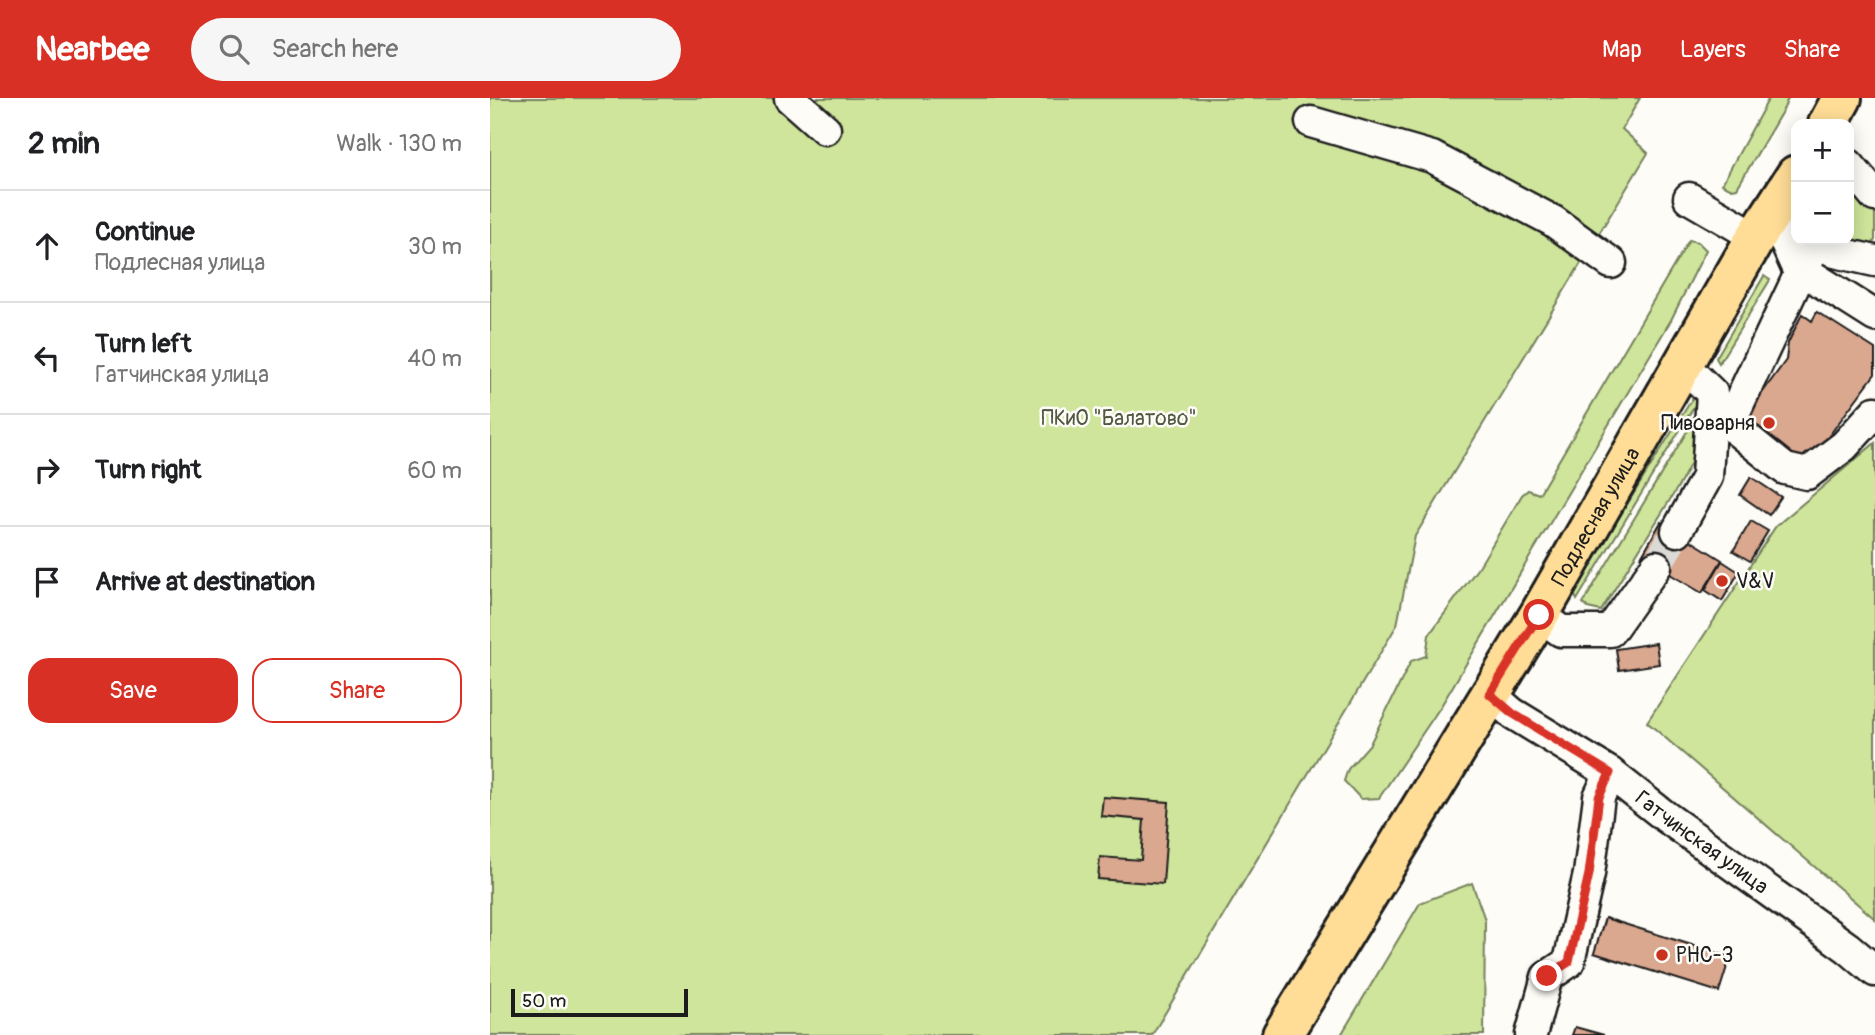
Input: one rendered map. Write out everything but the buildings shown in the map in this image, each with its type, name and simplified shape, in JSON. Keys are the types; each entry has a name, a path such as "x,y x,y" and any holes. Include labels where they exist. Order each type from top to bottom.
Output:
{"main road":[{"path":"1831,119 1842,98"},
{"name":"Подлесная улица","path":"1282,1035 1539,615 1683,365 1791,232"}],"street":[{"path":"790,98 825,129"},
{"path":"1311,122 1432,157 1553,221 1611,263"},
{"path":"1854,171 1875,196"},
{"path":"1689,198 1791,232"},
{"path":"1793,245 1796,266 1875,316"},
{"path":"1795,245 1802,269 1728,424 1785,469 1807,474 1844,446 1875,412"},
{"path":"1820,245 1835,252 1875,261"},
{"path":"1677,531 1707,477 1712,393 1683,365"},
{"path":"1539,615 1560,631 1610,631 1656,566"},
{"name":"Гатчинская улица","path":"1490,694 1512,713 1610,773 1666,817 1848,948 1875,971"},
{"path":"1531,1035 1547,976 1569,962 1589,874 1599,797 1610,773"}],"green space":[{"name":"ПКиО \"Балатово\"","path":"490,98 1640,98 1622,129 1648,153 1415,536 1397,625 1152,1035 490,1035"},
{"path":"1769,98 1788,98 1737,188 1732,189 1722,184"},
{"path":"1854,189 1875,206 1875,240 1871,247 1854,244"},
{"path":"1689,240 1698,242 1706,250 1671,320 1441,706 1379,798 1361,799 1344,781 1348,769 1370,744 1411,661 1426,656 1429,635 1480,565 1522,495 1528,490 1539,494"},
{"path":"1764,276 1770,280 1719,363 1716,358"},
{"path":"1697,391 1701,395 1577,600 1573,592"},
{"path":"1703,405 1697,451 1681,482 1601,611 1588,608 1583,603"},
{"path":"1875,443 1875,919 1647,722 1776,526"},
{"path":"1472,883 1485,920 1484,1035 1341,1035 1420,903"}],"tunnel":[{"path":"1656,566 1677,531"}],"place":[{"name":"Пивоварня","path":"1769,423"},
{"name":"V&V","path":"1722,581"},
{"name":"РНС-3","path":"1662,955"}],"route":[{"path":"1539,615 1490,694 1512,713 1610,773 1599,797 1589,874 1569,962 1547,976"}]}
